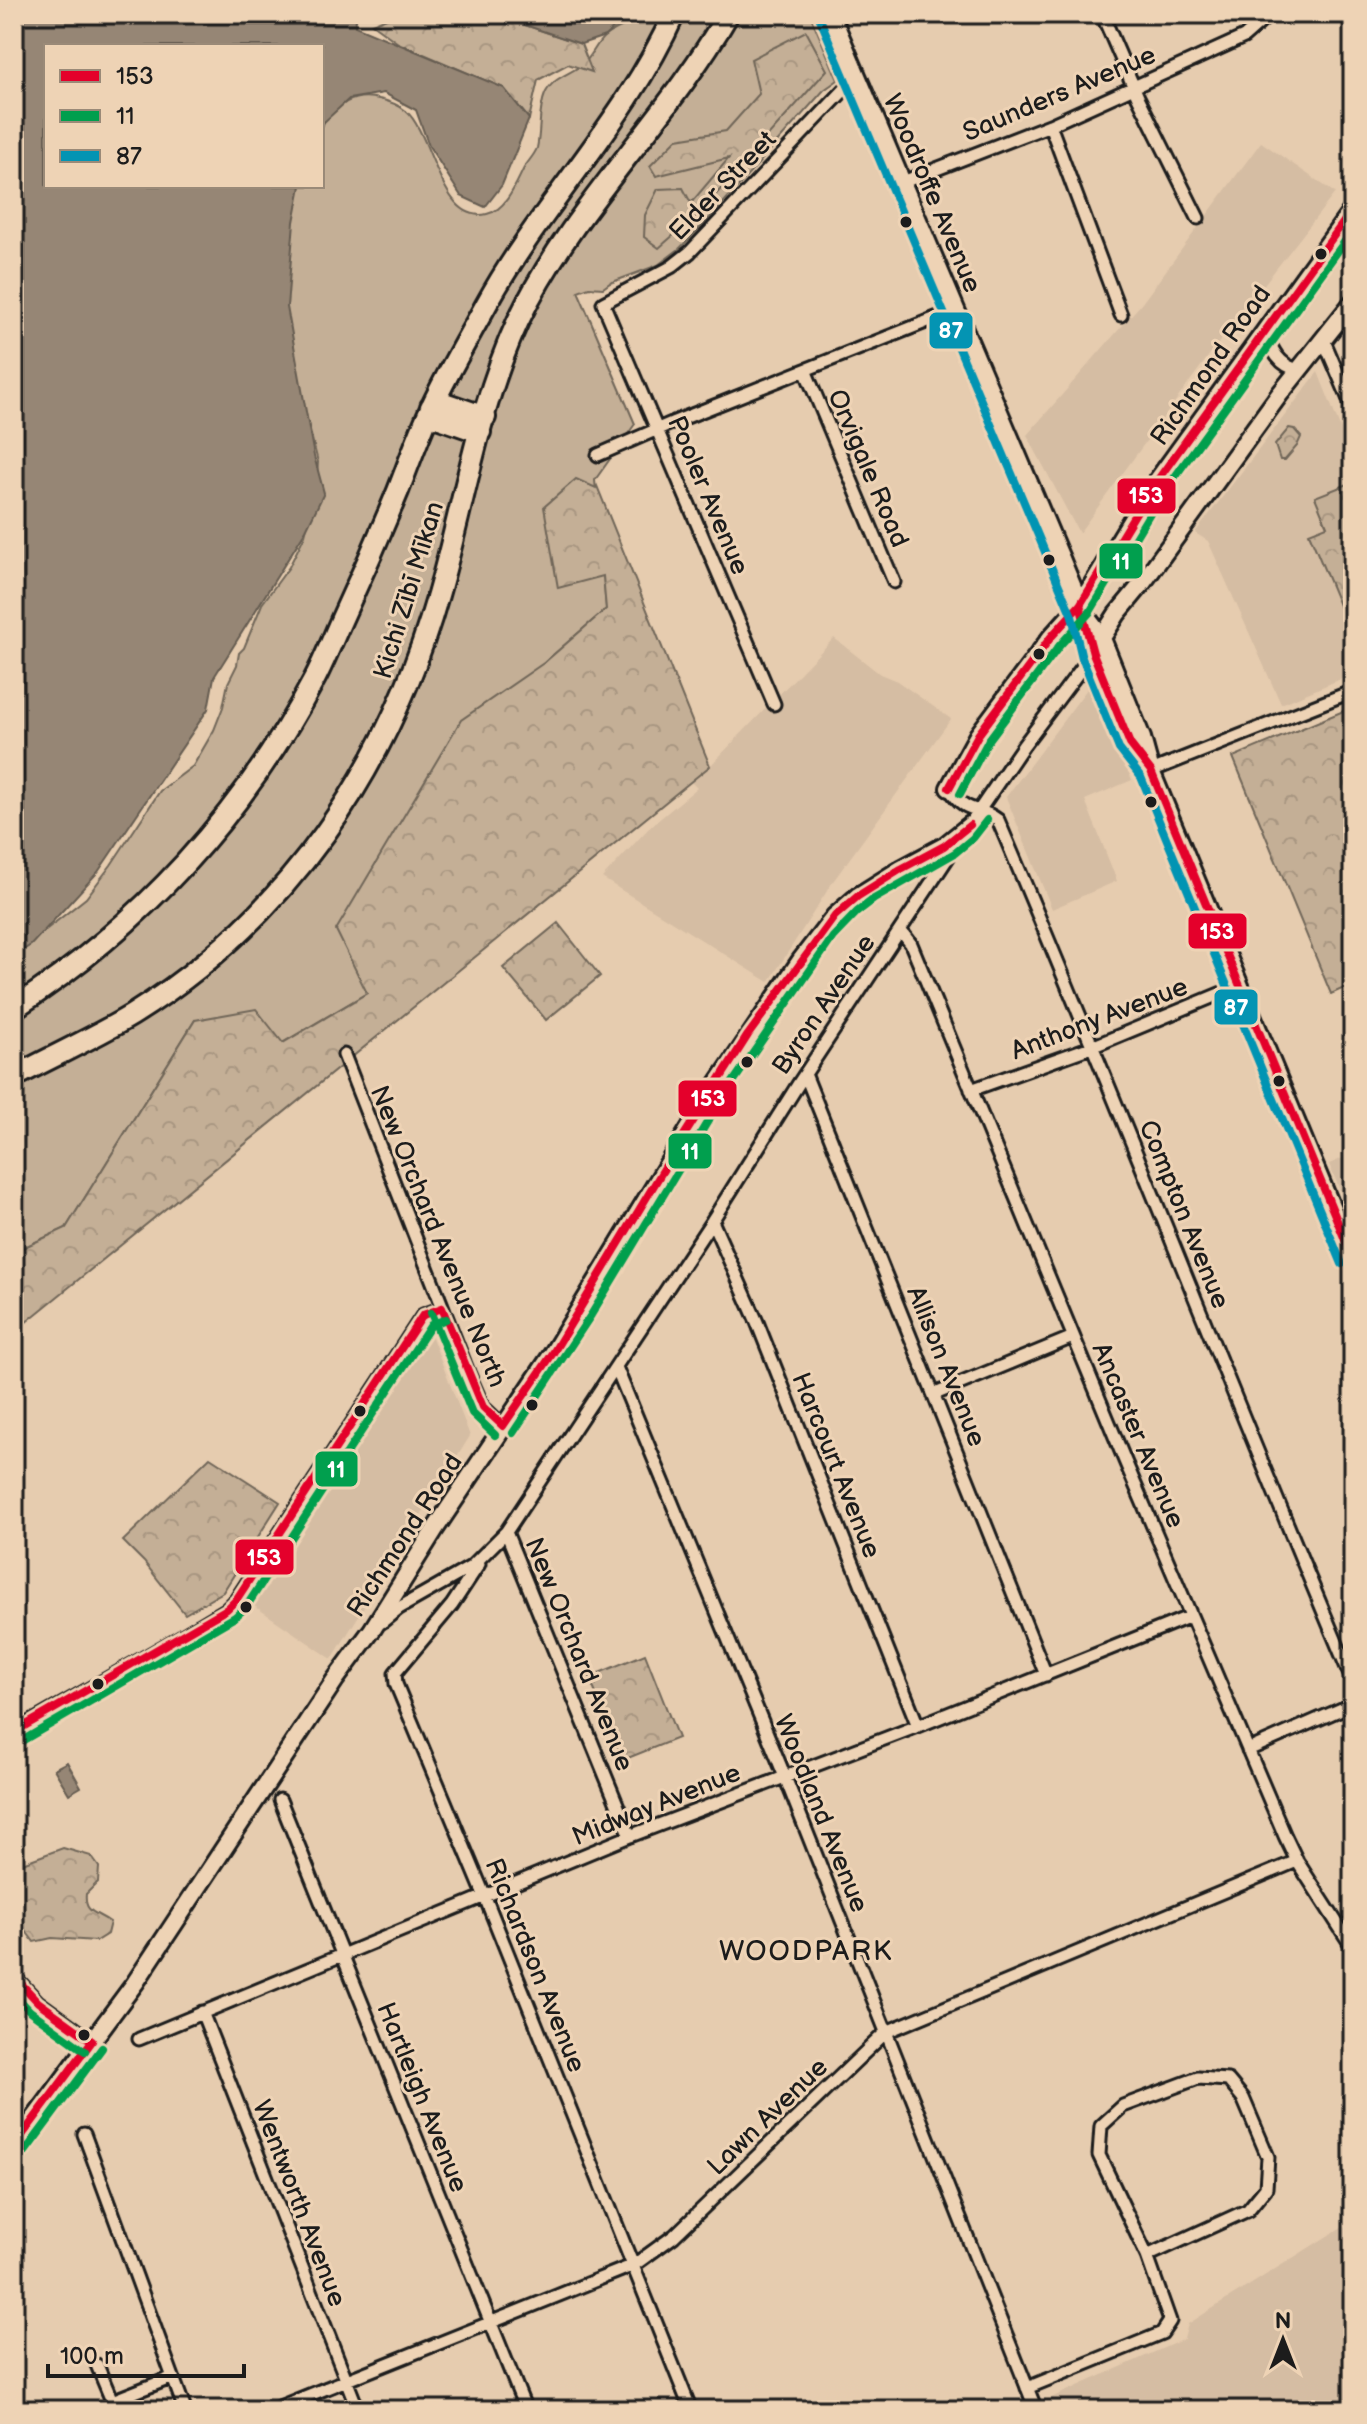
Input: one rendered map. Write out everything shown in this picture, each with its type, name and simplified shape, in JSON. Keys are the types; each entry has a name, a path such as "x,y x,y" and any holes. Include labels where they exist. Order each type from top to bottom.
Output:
{"highway":[{"name":"Kichi Zībī Mīkan","path":"14,1008 67,972 143,907 221,822 264,765 316,676 384,526 431,407 488,302 517,251 629,97 674,14"},
{"name":"Kichi Zībī Mīkan","path":"14,1077 131,1016 191,973 259,912 325,835 374,759 403,697 439,595 496,377 518,323 552,259 587,207 689,75 728,14"},
{"path":"689,75 739,14"},
{"path":"431,407 444,403 483,424"}],"main road":[{"name":"Woodroffe Avenue","path":"833,15 1095,645 1142,738 1151,771 1353,1259"},
{"name":"Richmond Road","path":"949,788 978,735 1051,637 1081,609 1146,496 1353,209"},
{"name":"Byron Avenue","path":"1095,645 1279,395 1353,302"},
{"name":"Richmond Road","path":"14,2146 135,1983 335,1680 372,1630 435,1529 553,1353 748,1035 835,916 858,896 944,846 974,818"}],"street":[{"path":"1102,14 1133,86 1198,218"},
{"name":"Saunders Avenue","path":"903,182 1050,125 1244,37 1270,14"},
{"name":"Elder Street","path":"603,303 671,267 690,252 845,89 860,79"},
{"path":"1050,125 1121,315"},
{"name":"Pooler Avenue","path":"603,303 774,704"},
{"path":"598,455 956,310"},
{"path":"1265,331 1282,363 1300,370"},
{"path":"1324,341 1353,409"},
{"name":"Orvigale Road","path":"805,370 894,582"},
{"name":"Byron Avenue","path":"372,1630 399,1608 471,1567 506,1532 974,818 1095,645"},
{"path":"1151,771 1353,691"},
{"name":"Compton Avenue","path":"949,788 974,818 993,815 998,820 1094,1046 1353,1682"},
{"name":"Ancaster Avenue","path":"901,931 909,940 1073,1337 1297,1861 1353,1948"},
{"name":"Anthony Avenue","path":"971,1090 1094,1046 1241,985"},
{"name":"New Orchard Avenue North","path":"344,1055 483,1407 503,1426"},
{"name":"Allison Avenue","path":"805,1074 1046,1675"},
{"name":"Harcourt Avenue","path":"712,1221 757,1322 918,1726"},
{"path":"14,1732 227,1609 244,1591 423,1315 442,1308"},
{"path":"935,1394 1073,1337"},
{"name":"Woodland Avenue","path":"616,1367 785,1777 1036,2410"},
{"name":"New Orchard Avenue","path":"506,1532 630,1836"},
{"name":"Richardson Avenue","path":"484,1557 452,1605 395,1673 396,1684 691,2410"},
{"name":"Midway Avenue","path":"139,2039 630,1836 918,1726 1191,1616"},
{"path":"1248,1750 1353,1704"},
{"name":"Hartleigh Avenue","path":"280,1800 526,2410"},
{"name":"Lawn Avenue","path":"272,2410 634,2265 674,2236 886,2032 1297,1861"},
{"path":"14,1976 38,2002 92,2041"},
{"name":"Wentworth Avenue","path":"202,2012 358,2410"},
{"path":"1027,2388 1162,2333 1170,2321 1147,2256 1099,2155 1101,2126 1123,2106 1198,2078 1228,2080 1243,2098 1268,2157 1266,2188 1248,2210 1147,2256"},
{"path":"84,2134 185,2410"},
{"path":"97,2365 112,2401 173,2377"}],"shaded area":[{"path":"14,14 357,14 355,26 504,88 529,119 502,185 485,207 461,196 429,146 416,110 384,93 349,99 324,122 324,44 44,44 44,188 301,188 294,222 287,307 314,456 324,493 306,530 214,677 208,709 98,872 31,945 14,956"},
{"path":"507,14 629,14 605,36 581,44 510,20"},
{"path":"1261,142 1335,193 1210,354 1079,533 1027,435 1142,303"},
{"path":"1318,372 1353,460 1353,674 1281,704 1208,541 1195,533"},
{"path":"834,638 880,674 897,681 951,719 834,880 769,982 602,878 650,827 697,788 691,782"},
{"path":"1090,685 1095,690 1132,780 1085,800 1117,881 1052,909 1006,797"},
{"path":"1353,1154 1353,1221 1329,1164"},
{"path":"431,1335 470,1436 332,1659 253,1605"},
{"path":"67,1762 81,1787 69,1794 54,1769"},
{"path":"1345,2225 1353,2245 1353,2401 1338,2410 1024,2410 1184,2339 1188,2324"}],"green space":[{"path":"396,14 446,17 445,14 507,14 510,20 581,44 592,72 568,64 538,80 529,119 503,88 398,43 372,24"},
{"path":"641,14 810,14 838,80 824,90 679,249 658,265 603,288 589,287 578,291 635,424 595,480 606,609 545,662 367,993 282,1043 195,1020 66,1228 14,1252 14,955 86,898 160,791 193,766 214,730 239,653 244,648 262,604 289,567 305,535 316,489 318,462 287,341 286,188 324,188 324,122 346,102 369,97 390,102 406,111 415,122 448,192 459,206 471,214 494,212 510,196 536,151 541,107 548,88 583,64 605,36"},
{"path":"806,31 827,70 702,210 659,248 644,237 645,215 658,189 683,188 691,203 729,158 656,176 650,166 677,139 726,131 759,94 751,59"},
{"path":"1289,428 1301,437 1285,460 1280,460 1275,445"},
{"path":"576,479 597,486 710,766 14,1332 14,1252 66,1228 195,1020 256,1009 283,1043 367,993 336,930 461,720 545,662 606,609 603,576 558,588 544,507"},
{"path":"1353,482 1353,611 1343,615 1309,533 1327,526 1315,497"},
{"path":"1353,707 1353,984 1331,994 1233,757"},
{"path":"558,923 600,976 546,1020 503,968"},
{"path":"210,1457 280,1502 223,1592 185,1614 144,1562 123,1541"},
{"path":"645,1654 678,1738 623,1760 589,1677"},
{"path":"63,1848 91,1856 99,1867 98,1882 86,1894 87,1905 110,1922 107,1934 96,1941 52,1938 34,1942 22,1926 21,1913 14,1900 14,1866"}],"transit line":[{"name":"87","path":"820,19 1072,616 1082,658 1119,749 1141,777 1342,1264"},
{"name":"153","path":"949,788 978,735 1051,637 1080,605 1146,496 1353,209"},
{"name":"11","path":"960,794 988,741 1060,645 1090,612 1156,503 1353,230"},
{"name":"153","path":"1080,605 1093,653 1130,744 1151,771 1353,1259"},
{"name":"11","path":"513,1433 591,1315 720,1101 833,937 874,899 955,853 973,838 987,820"},
{"name":"153","path":"503,1426 553,1353 748,1035 835,916 858,896 944,846 970,825"},
{"name":"153","path":"442,1308 483,1407 503,1426"},
{"name":"153","path":"14,1732 227,1609 236,1600 423,1315 442,1308"},
{"name":"11","path":"431,1313 472,1413 495,1435"},
{"name":"11","path":"20,1742 235,1617 246,1607 431,1325 446,1319"},
{"name":"153","path":"14,1976 38,2002 92,2041"},
{"name":"11","path":"14,1994 30,2011 85,2051"},
{"name":"153","path":"14,2146 92,2041"},
{"name":"11","path":"24,2153 102,2048"}],"district":[{"name":"WOODPARK","path":"806,1950"}]}
